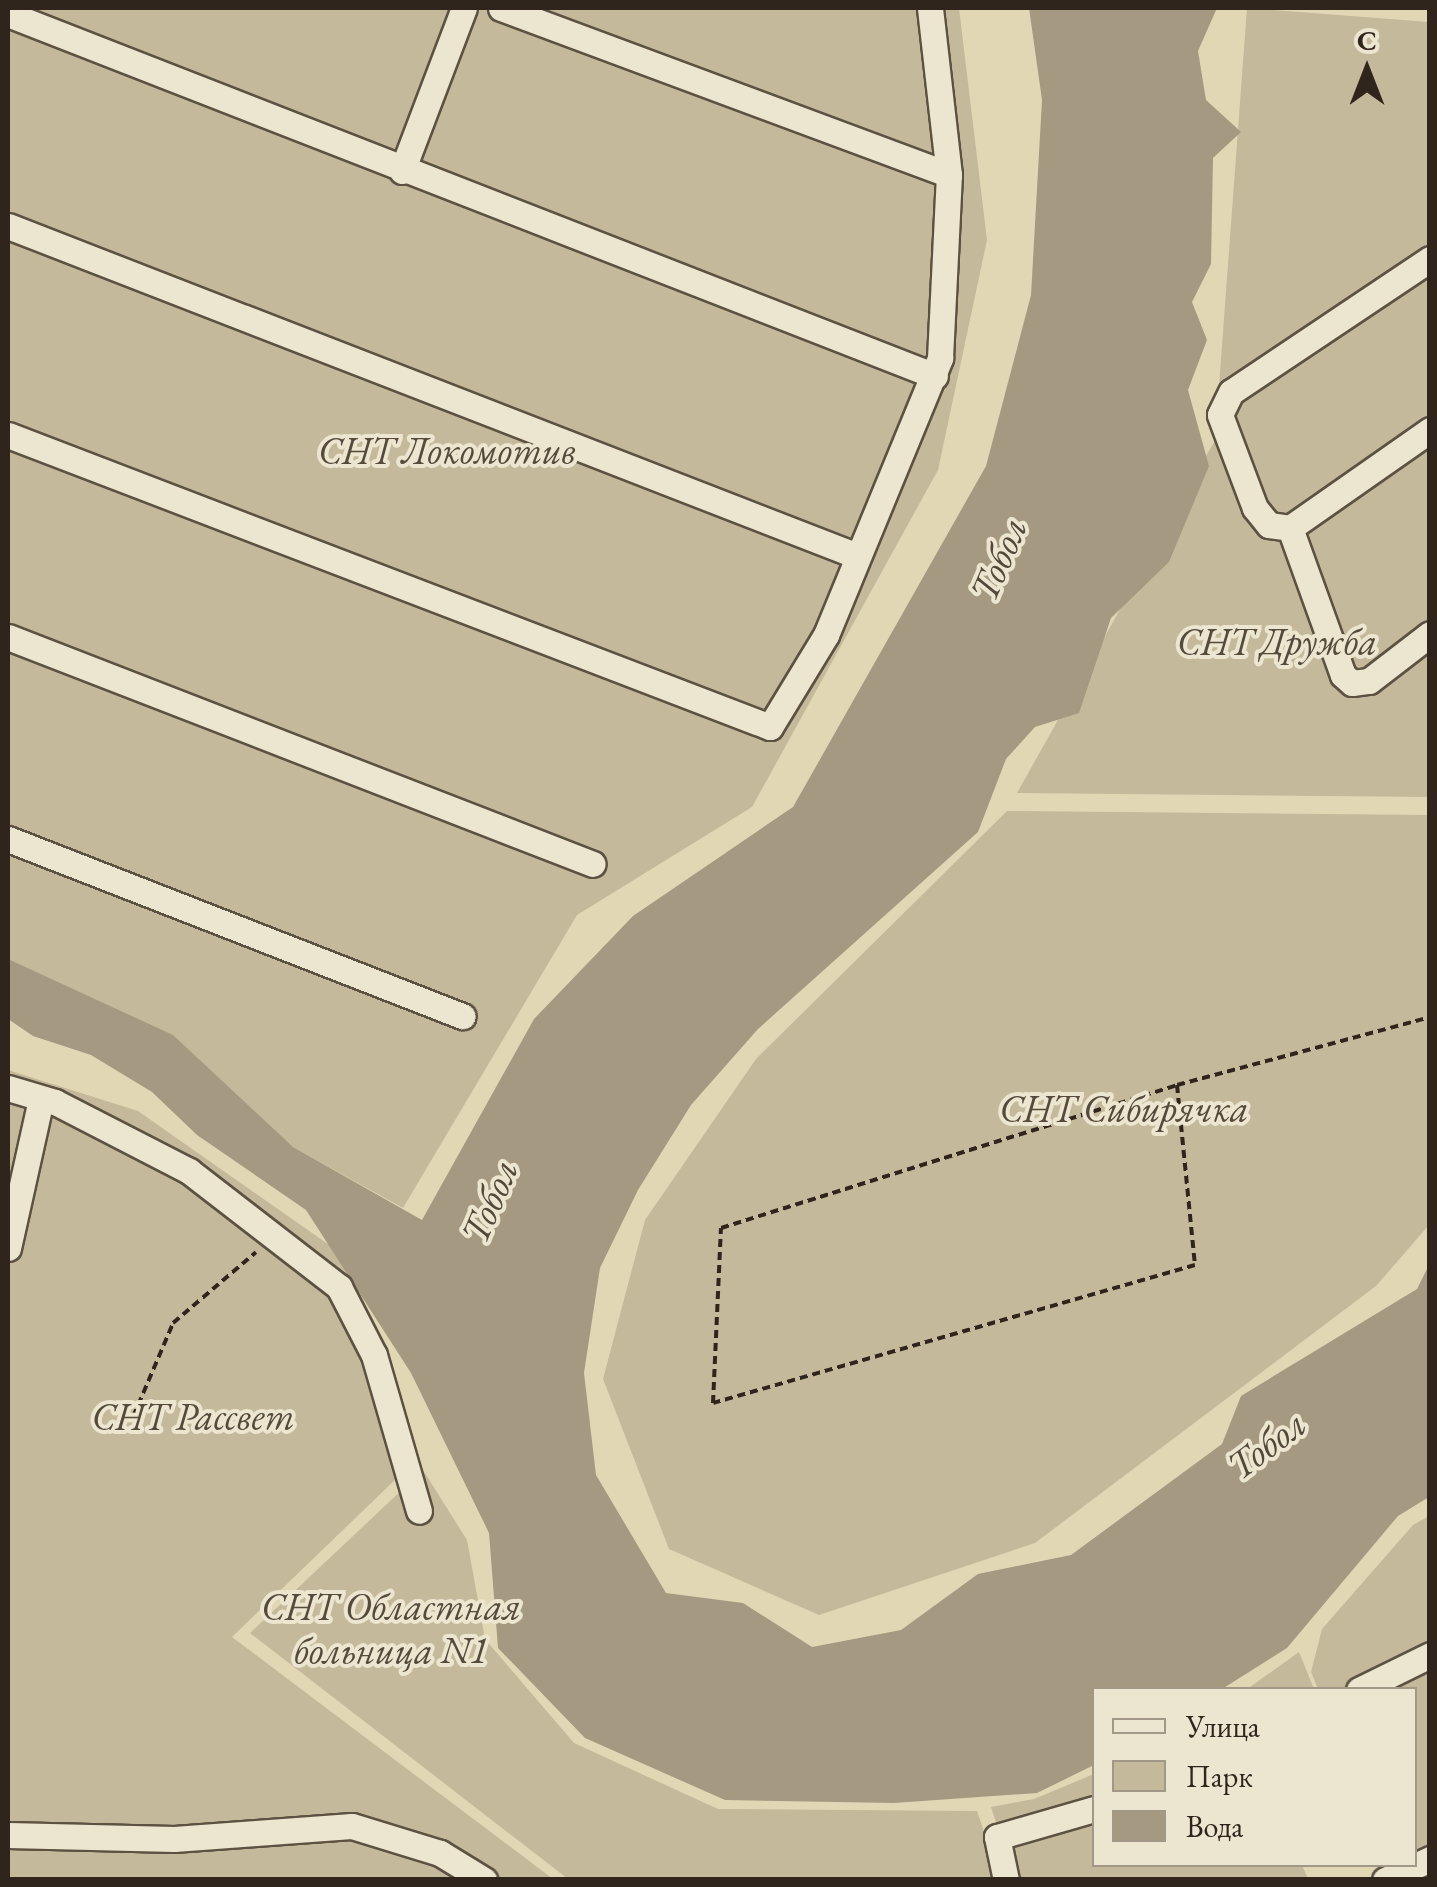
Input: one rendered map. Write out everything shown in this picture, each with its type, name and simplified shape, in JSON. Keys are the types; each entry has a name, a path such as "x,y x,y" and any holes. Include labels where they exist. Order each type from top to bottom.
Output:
{"street":[{"path":"402,170 464,8"},
{"path":"501,8 949,175"},
{"path":"8,435 770,727 826,636 855,555 934,376 949,175 930,8"},
{"path":"8,14 934,376"},
{"path":"8,226 855,555"},
{"path":"1430,259 1224,402 1224,434 1243,484 1269,525 1290,528 1430,430"},
{"path":"1290,528 1343,674 1352,683 1386,673 1430,634"},
{"path":"8,637 594,864"},
{"path":"8,839 463,1016"},
{"path":"8,1088 42,1098 189,1171 339,1287 374,1355 419,1511"},
{"path":"8,1248 42,1098"},
{"path":"1364,1687 1430,1655"},
{"path":"1006,1880 998,1838 1092,1810"},
{"path":"8,1835 174,1838 352,1826 440,1852 484,1880"},
{"path":"1386,1880 1412,1867"}],"path":[{"path":"1177,1086 1195,1265 713,1403 721,1228 1177,1086 1430,1017"},
{"path":"132,1416 172,1323 259,1250 268,1230"}],"green space":[{"name":"СНТ Локомотив","path":"8,8 959,8 987,240 938,470 752,807 577,915 403,1208 8,989"},
{"name":"СНТ Дружба","path":"1247,8 1429,22 1429,797 1017,793 1215,440"},
{"name":"СНТ Сибирячка","path":"1007,811 1429,815 1429,1225 1376,1286 1035,1543 819,1615 669,1549 603,1379 645,1220 756,1059"},
{"name":"СНТ Рассвет","path":"8,1070 138,1111 345,1256 399,1476 232,1637 553,1879 8,1879"},
{"name":"СНТ Областная больница N1","path":"423,1470 467,1540 485,1639 574,1743 718,1809 977,1811 1000,1879 568,1879 250,1633"},
{"path":"1429,1516 1429,1848 1417,1852 1417,1687 1317,1687 1311,1672 1322,1629 1413,1525"},
{"path":"1299,1652 1313,1687 1250,1687"},
{"path":"1092,1775 1092,1867 1303,1867 1308,1879 1014,1879 991,1807 1034,1799"}],"water":[{"name":"Тобол","path":"1029,8 1217,8 1198,51 1206,100 1241,132 1213,158 1211,264 1192,302 1207,340 1188,390 1209,466 1169,562 1111,618 1079,713 1035,727 1006,759 978,832 758,1029 691,1105 638,1190 600,1268 584,1373 596,1475 666,1593 743,1603 812,1647 901,1630 978,1574 1071,1555 1222,1444 1241,1396 1417,1289 1429,1265 1429,1497 1398,1516 1287,1648 1225,1687 1092,1687 1092,1766 1037,1793 894,1803 725,1800 585,1738 498,1648 489,1533 411,1373 306,1210 197,1135 152,1092 91,1055 33,1036 8,1019 8,959 173,1035 293,1147 422,1220 534,1019 633,916 793,807 986,466 1031,295 1042,100"}]}
